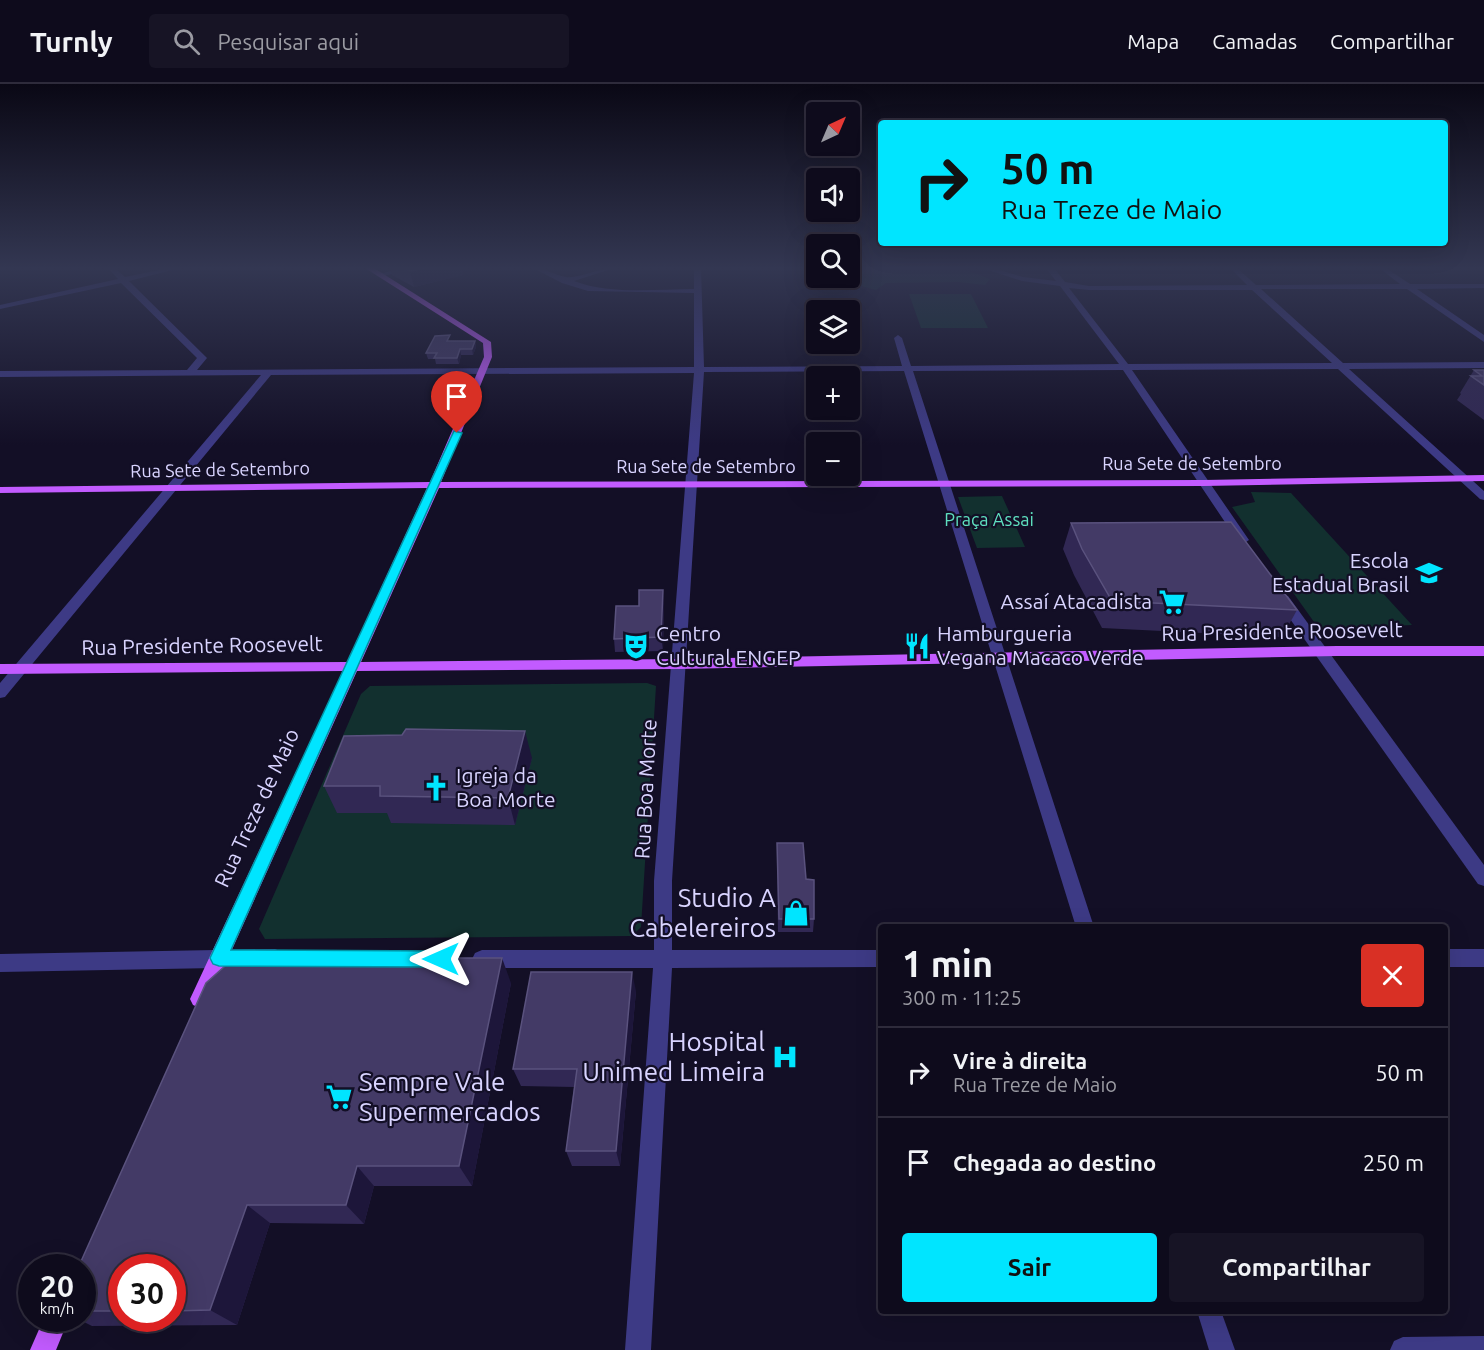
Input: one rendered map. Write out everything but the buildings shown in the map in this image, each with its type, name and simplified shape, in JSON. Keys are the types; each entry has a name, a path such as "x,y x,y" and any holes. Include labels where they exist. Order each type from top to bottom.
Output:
{"main road":[{"name":"Rua Treze de Maio","path":"196,1009 435,485 483,371 488,357 487,342 463,327"},
{"name":"Rua Sete de Setembro","path":"0,490 435,485 1204,483 1484,478"},
{"name":"Rua Presidente Roosevelt","path":"0,669 679,664 1484,651"},
{"path":"43,1350 51,1332"}],"street":[{"path":"171,327 202,358 191,371"},
{"name":"Rua Boa Morte","path":"638,1350 663,959 663,881 699,371 698,327"},
{"path":"1095,327 1126,368 1249,549"},
{"path":"1298,327 1484,497"},
{"path":"1467,327 1484,339"},
{"path":"898,338 1084,924"},
{"path":"0,374 191,371 699,371 1484,365"},
{"path":"0,693 268,372"},
{"path":"1275,587 1319,652 1484,879"},
{"path":"0,963 299,958"},
{"path":"460,959 878,958"},
{"path":"1448,958 1484,958"},
{"path":"1210,1314 1222,1350"},
{"path":"1402,1350 1484,1349"}],"green space":[{"path":"921,327 988,328 921,328"},
{"path":"1251,492 1291,493 1412,625 1319,629 1232,507 1255,502"},
{"name":"Praça Assai","path":"1002,496 1025,547 977,548 958,497"},
{"path":"647,683 656,686 641,927 632,936 265,939 259,929 361,694 370,686"}],"place":[{"name":"Escola Estadual Brasil","path":"1429,573"},
{"name":"Assaí Atacadista","path":"1172,602"},
{"name":"Centro Cultural ENGEP","path":"636,646"},
{"name":"Hamburgueria Vegana Macaco Verde","path":"917,646"},
{"name":"Igreja da Boa Morte","path":"436,788"},
{"name":"Studio A Cabelereiros","path":"796,913"},
{"name":"Hospital Unimed Limeira","path":"785,1057"},
{"name":"Sempre Vale Supermercados","path":"339,1097"}],"route":[{"path":"441,959 219,958 457,433"}]}
